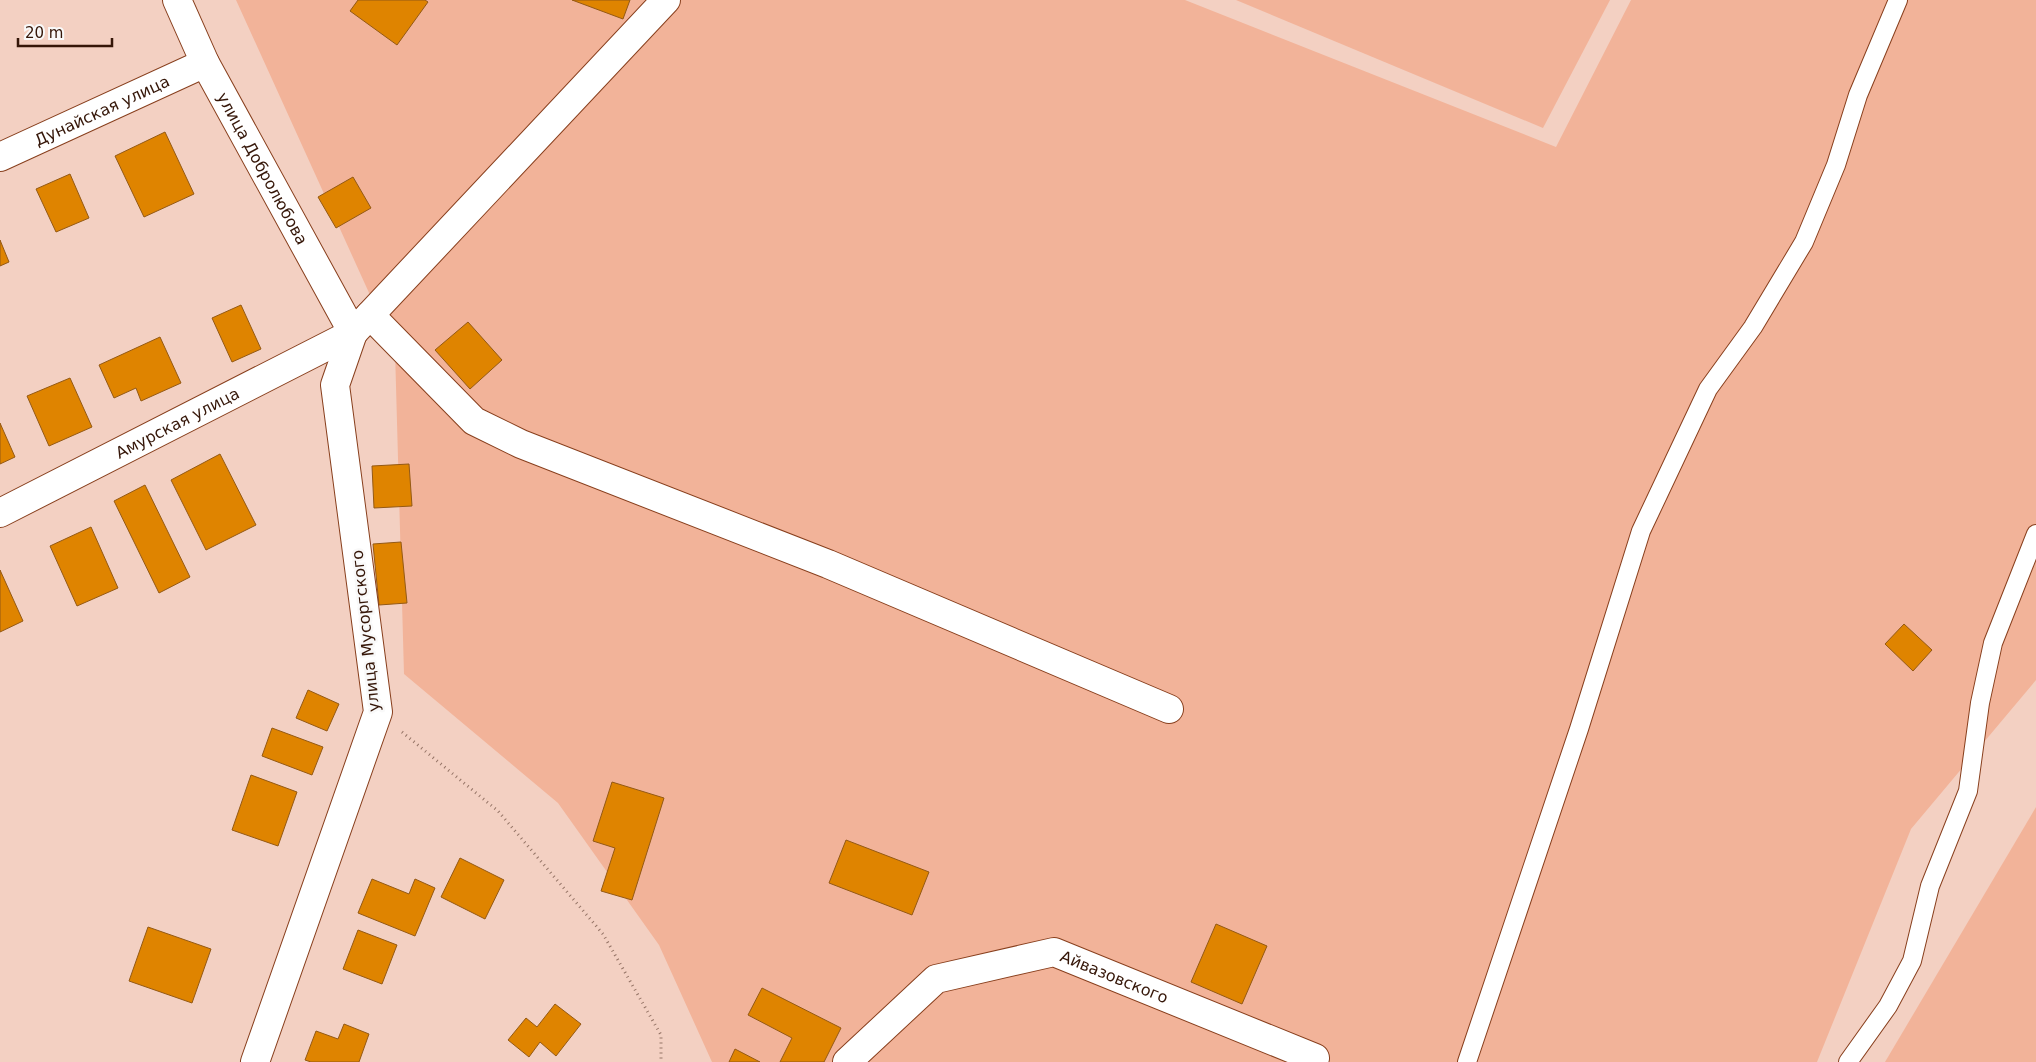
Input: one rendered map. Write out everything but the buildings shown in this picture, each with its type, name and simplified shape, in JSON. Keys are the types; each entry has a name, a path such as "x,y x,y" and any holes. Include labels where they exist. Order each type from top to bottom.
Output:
{"street":[{"name":"улица Добролюбова","path":"177,0 205,64 362,324 474,421 506,437 828,564 1168,709"},
{"path":"362,324 666,0"},
{"name":"Дунайская улица","path":"0,158 205,64"},
{"name":"Амурская улица","path":"0,512 362,324"},
{"name":"улица Мусоргского","path":"255,1062 378,712 334,384 362,324"},
{"name":"Айвазовского","path":"847,1062 936,979 1054,952 1315,1058"}],"lane":[{"path":"1467,1062 1579,729 1641,531 1708,389 1753,327 1804,242 1836,165 1858,95 1898,0"},
{"path":"1848,1062 1888,1006 1912,961 1930,886 1968,791 1980,702 1993,643 2036,534"}],"path":[{"path":"378,712 498,811 603,934 661,1035 661,1062"}],"shaded area":[{"path":"236,0 1185,0 1556,147 1631,0 2036,0 2036,680 1911,829 1817,1062 712,1062 659,945 558,803 404,674 395,350"},
{"path":"1236,0 1610,0 1543,128"},
{"path":"2036,807 2036,1062 1885,1062"}]}
